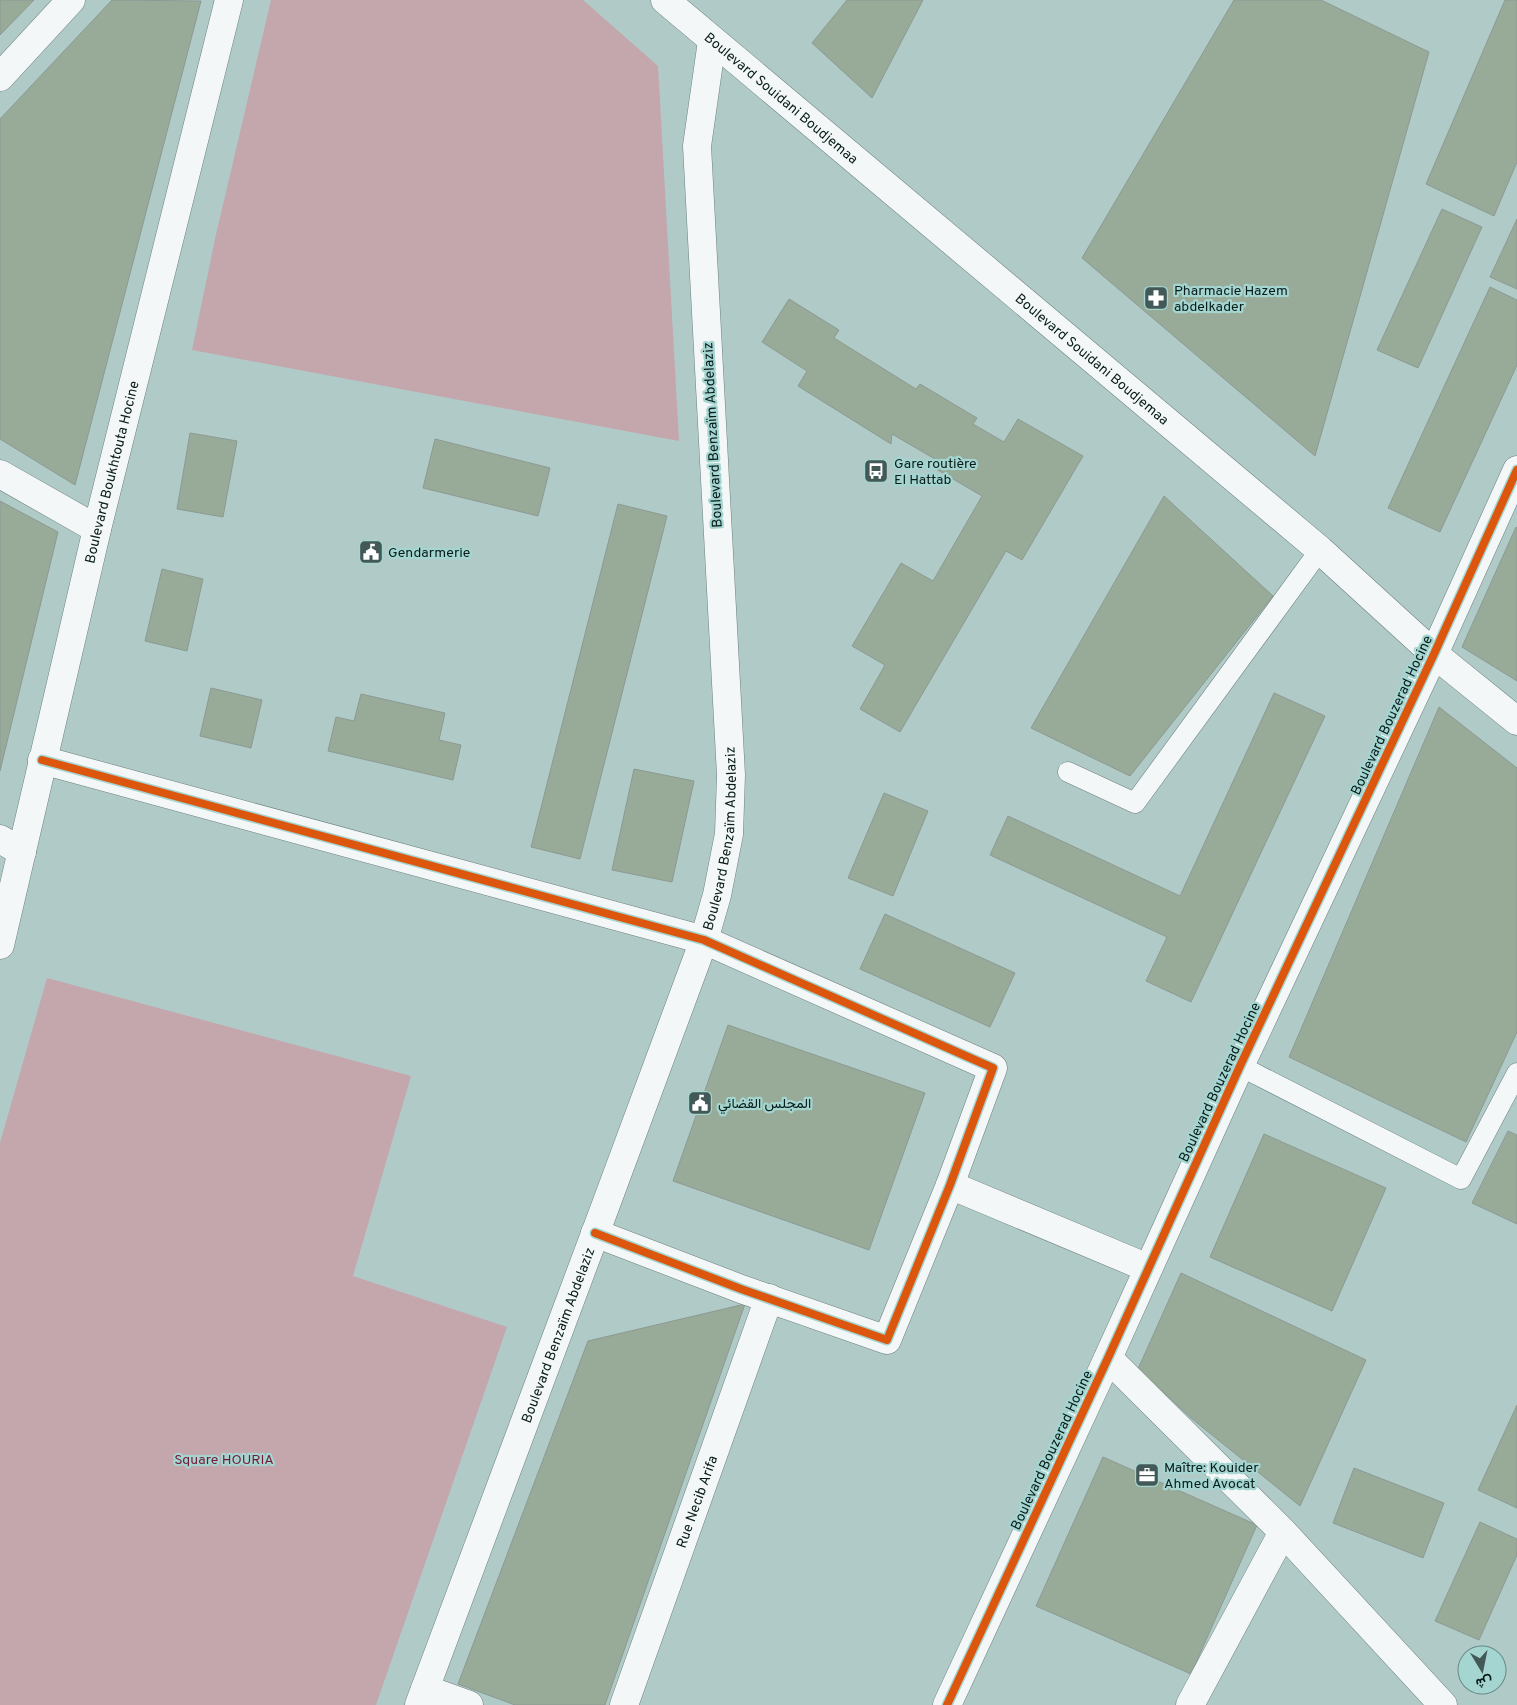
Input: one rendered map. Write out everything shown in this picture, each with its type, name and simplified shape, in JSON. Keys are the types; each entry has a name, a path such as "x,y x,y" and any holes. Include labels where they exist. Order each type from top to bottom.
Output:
{"street":[{"path":"0,76 71,0"},
{"name":"Boulevard Boukhtouta Hocine","path":"0,945 11,846 42,760 97,529 229,0"},
{"name":"Boulevard Souidani Boudjemaa","path":"664,0 1320,550 1434,654 1517,721"},
{"name":"Boulevard Benzaïm Abdelaziz","path":"422,1697 704,940 729,834 731,775 697,146 712,41"},
{"name":"Boulevard Bouzerad Hocine","path":"947,1705 1108,1358 1240,1066 1434,654 1510,501 1517,470"},
{"path":"0,474 97,529"},
{"path":"42,760 704,940 993,1068 950,1185 887,1340 741,1289 595,1233"},
{"path":"950,1185 1148,1268"},
{"name":"Rue Necib Arifa","path":"624,1705 769,1298"},
{"path":"1108,1358 1282,1532 1443,1705"},
{"path":"1190,1705 1282,1532"},
{"path":"422,1697 469,1705"}],"lane":[{"path":"1068,772 1135,804 1320,550"},
{"path":"1240,1066 1461,1179 1517,1073"}],"green space":[{"path":"271,0 583,0 658,66 679,441 192,350 215,239"},
{"name":"Square HOURIA","path":"47,978 411,1076 353,1276 507,1327 376,1705 0,1705 0,1143"}],"building":[{"path":"0,0 34,0 0,35"},
{"path":"112,0 201,1 75,485 0,439 0,119"},
{"path":"847,0 923,0 872,98 812,43"},
{"path":"1234,0 1321,0 1429,52 1315,456 1082,258"},
{"path":"1505,0 1517,0 1517,162 1494,216 1426,184"},
{"path":"1442,209 1482,227 1418,368 1377,350"},
{"path":"1517,219 1517,289 1490,277"},
{"path":"1490,287 1517,300 1517,365 1440,532 1388,508"},
{"path":"789,299 839,330 834,338 916,389 920,384 977,418 973,424 1004,442 1018,419 1083,456 1022,560 1006,551 900,732 860,709 885,665 852,646 901,563 933,581 982,496 936,469 940,462 892,434 891,444 798,386 807,371 762,342"},
{"path":"190,433 237,441 223,517 177,509"},
{"path":"435,439 550,468 538,516 423,488"},
{"path":"1164,496 1273,596 1130,776 1031,728"},
{"path":"0,501 58,532 0,771"},
{"path":"618,504 667,516 580,859 531,847"},
{"path":"1517,528 1517,681 1462,647"},
{"path":"162,569 203,579 187,651 145,641"},
{"path":"211,688 262,700 251,748 200,736"},
{"path":"1274,693 1325,716 1191,1002 1146,981 1167,937 990,855 1008,816 1180,896"},
{"path":"361,694 445,713 439,740 461,745 453,780 328,751 336,717 354,721"},
{"path":"1439,707 1517,768 1517,1032 1466,1142 1289,1057"},
{"path":"634,769 694,781 672,882 612,870"},
{"path":"884,793 928,811 893,896 848,878"},
{"path":"885,914 1015,973 990,1027 860,969"},
{"path":"728,1025 925,1093 869,1250 673,1181"},
{"path":"1508,1131 1517,1135 1517,1224 1472,1203"},
{"path":"1264,1134 1386,1188 1332,1311 1210,1257"},
{"path":"1181,1273 1366,1360 1300,1506 1191,1418 1138,1369"},
{"path":"745,1304 605,1705 515,1705 458,1684 588,1341"},
{"path":"1517,1405 1517,1508 1478,1490"},
{"path":"1103,1457 1257,1525 1191,1674 1036,1606"},
{"path":"1354,1468 1444,1503 1423,1558 1333,1523"},
{"path":"1480,1522 1517,1539 1517,1555 1479,1640 1435,1621"}],"cycle path":[{"path":"947,1705 1108,1358 1240,1066 1434,654 1517,470"},
{"path":"42,760 704,940 993,1068 950,1185 887,1340 741,1289 595,1233"}],"place":[{"name":"Pharmacie Hazem abdelkader","path":"1156,298"},
{"name":"Gare routière El Hattab","path":"876,471"},
{"name":"Gendarmerie","path":"371,552"},
{"name":"المجلس القضائي","path":"700,1103"},
{"name":"Maître: Kouider Ahmed Avocat","path":"1147,1475"}]}
